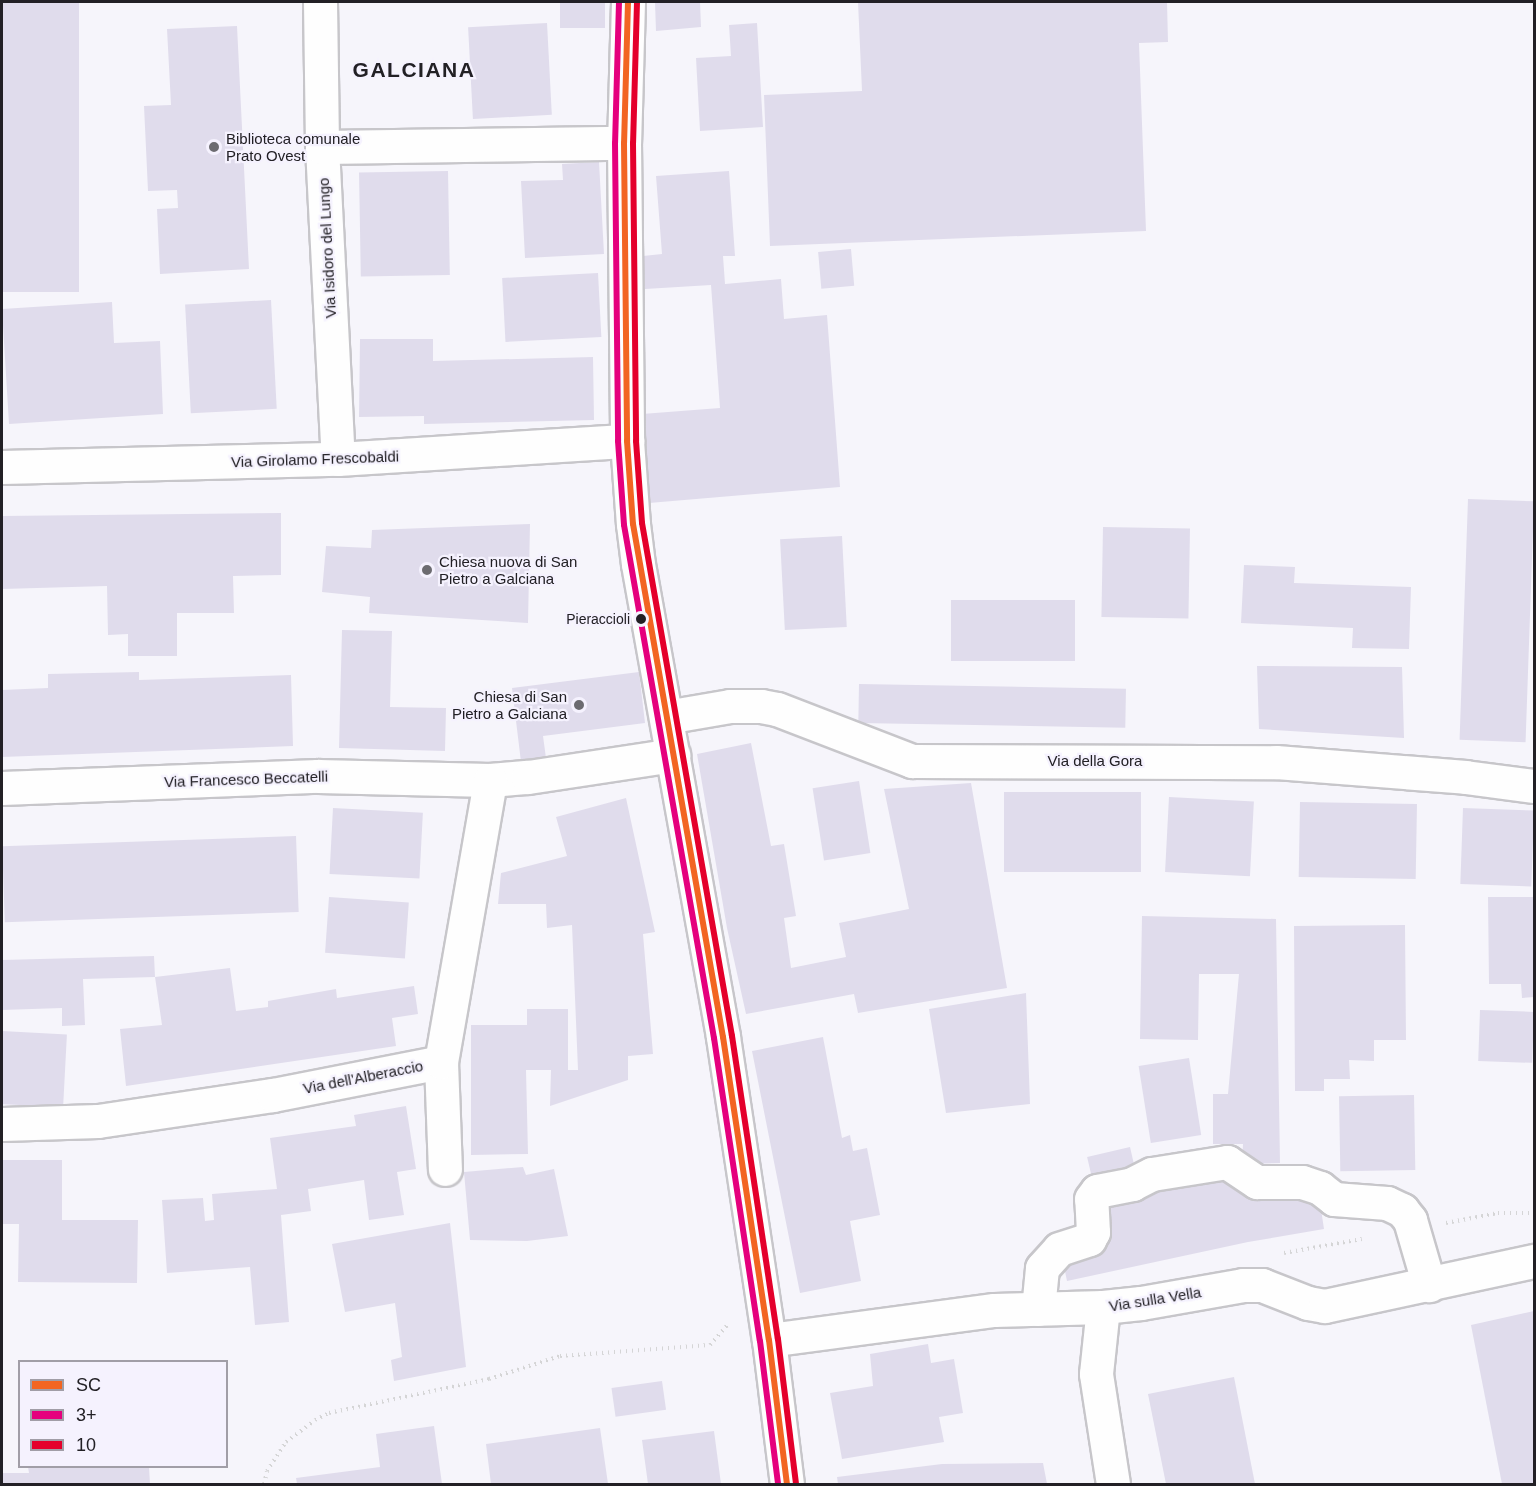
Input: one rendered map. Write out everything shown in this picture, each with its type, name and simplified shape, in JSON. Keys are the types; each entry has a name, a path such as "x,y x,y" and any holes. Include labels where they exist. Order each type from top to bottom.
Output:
{"street":[{"name":"Via Isidoro del Lungo","path":"320,2 322,147 338,459"},
{"path":"628,2 624,143 627,441 638,564 723,1037 769,1340 787,1485"},
{"path":"322,147 624,143"},
{"name":"Via Girolamo Frescobaldi","path":"2,467 338,459 627,441"},
{"name":"Via della Gora","path":"666,717 729,706 761,706 777,709 912,761 1276,762 1465,777 1534,786"},
{"name":"Via Francesco Beccatelli","path":"2,788 318,776 490,780 538,776 673,755"},
{"name":"Via dell'Alberaccio","path":"2,1124 98,1121 273,1095 441,1062 490,780"},
{"path":"441,1062 445,1169"},
{"path":"1038,1310 1042,1268 1059,1249 1089,1239 1094,1232 1091,1199 1097,1191 1132,1184 1152,1174 1227,1162 1257,1182 1302,1182 1320,1188 1334,1199 1387,1203 1402,1210 1410,1220 1429,1285"},
{"name":"Via sulla Vella","path":"769,1340 994,1310 1103,1307 1243,1285 1262,1285 1308,1303 1325,1306 1534,1262"},
{"path":"1103,1307 1096,1374 1113,1485"}],"path":[{"path":"264,1485 267,1471 286,1442 315,1420 329,1413 489,1379 560,1356 710,1345 727,1324"}],"building":[{"path":"2,2 79,2 79,292 2,292"},
{"path":"560,2 605,2 605,28 560,28"},
{"path":"655,2 700,2 701,27 656,31"},
{"path":"858,2 1167,2 1168,42 1139,43 1146,231 770,246 764,95 862,91"},
{"path":"547,23 552,115 473,119 468,27"},
{"path":"757,23 763,127 700,131 696,58 731,56 729,25"},
{"path":"237,26 249,269 160,274 157,209 178,208 177,190 148,191 144,106 171,105 167,29"},
{"path":"599,162 604,254 525,258 521,181 563,180 562,164"},
{"path":"448,171 450,275 361,277 359,173"},
{"path":"729,171 735,256 723,256 725,284 781,279 784,319 827,315 840,487 649,503 642,414 720,408 711,285 645,289 643,256 662,254 656,176"},
{"path":"851,249 854,286 821,289 818,252"},
{"path":"598,273 601,337 505,342 502,278"},
{"path":"271,300 277,409 191,413 185,305"},
{"path":"112,302 114,343 160,341 163,414 9,424 2,309"},
{"path":"360,339 433,339 433,361 593,357 594,420 424,424 424,416 359,417"},
{"path":"1468,499 1534,501 1526,742 1460,740"},
{"path":"281,513 281,575 233,576 234,613 177,613 177,656 128,656 128,634 108,635 107,586 2,589 2,516"},
{"name":"Chiesa nuova di San Pietro a Galciana","path":"530,524 528,623 369,613 370,597 322,592 326,546 371,548 372,530"},
{"path":"1103,527 1190,529 1188,619 1101,617"},
{"path":"842,536 847,627 785,630 780,539"},
{"path":"1244,565 1295,567 1294,583 1411,587 1409,649 1352,648 1353,628 1241,623"},
{"path":"951,600 1075,600 1075,661 951,661"},
{"path":"342,630 392,631 390,707 446,708 445,751 339,748"},
{"path":"1257,666 1402,667 1404,738 1259,729"},
{"path":"139,672 139,680 291,675 293,746 2,757 2,690 48,688 48,674"},
{"name":"Chiesa di San Pietro a Galciana","path":"639,672 645,723 543,736 546,758 521,762 512,688"},
{"path":"859,684 1126,689 1125,728 858,723"},
{"path":"751,743 771,846 784,844 796,916 784,918 791,968 846,957 839,923 909,909 884,789 971,783 1007,988 858,1013 854,994 746,1014 727,928 697,754"},
{"path":"859,781 870,853 824,860 813,788"},
{"path":"1004,792 1141,792 1141,872 1004,872"},
{"path":"1169,797 1254,801 1250,876 1165,872"},
{"path":"626,798 655,932 643,934 653,1054 628,1056 628,1080 550,1106 551,1070 526,1070 528,1154 471,1155 471,1025 527,1025 527,1009 568,1009 568,1070 578,1070 572,925 547,928 546,904 498,904 501,873 567,856 556,817"},
{"path":"1300,802 1417,804 1416,879 1299,877"},
{"path":"333,808 423,813 419,879 330,874"},
{"path":"1463,808 1534,810 1531,886 1460,884"},
{"path":"296,836 299,912 5,922 2,846"},
{"path":"329,897 409,903 405,958 325,953"},
{"path":"1488,897 1534,897 1534,997 1522,998 1521,984 1489,984"},
{"path":"1142,916 1276,919 1280,1163 1242,1164 1243,1144 1213,1144 1213,1094 1228,1094 1239,974 1199,974 1198,1040 1140,1039"},
{"path":"1405,925 1406,1040 1374,1040 1374,1061 1349,1060 1350,1079 1324,1079 1324,1091 1295,1091 1294,926"},
{"path":"154,956 155,977 83,979 85,1025 62,1026 62,1008 2,1010 2,960"},
{"path":"230,968 236,1011 268,1007 268,1001 336,989 337,998 414,986 418,1014 392,1018 396,1046 126,1086 120,1029 162,1025 155,977"},
{"path":"1026,993 1030,1104 946,1113 929,1009"},
{"path":"1480,1010 1534,1012 1532,1063 1478,1061"},
{"path":"2,1031 67,1034 63,1107 2,1104"},
{"path":"823,1037 842,1138 850,1135 853,1151 867,1148 880,1215 850,1221 861,1281 800,1293 752,1051"},
{"path":"1189,1058 1201,1135 1151,1143 1139,1066"},
{"path":"1414,1095 1415,1170 1340,1171 1339,1096"},
{"path":"406,1106 416,1169 397,1172 404,1215 369,1220 364,1180 308,1189 311,1211 281,1215 289,1322 255,1325 250,1267 167,1273 162,1200 203,1198 205,1221 214,1220 212,1194 277,1189 270,1138 356,1126 354,1115"},
{"path":"1130,1147 1135,1168 1092,1178 1087,1157"},
{"path":"2,1160 62,1160 62,1220 138,1220 137,1283 18,1282 19,1224 2,1224"},
{"path":"523,1167 526,1175 554,1169 568,1236 527,1241 470,1240 464,1172"},
{"path":"1236,1172 1240,1194 1290,1187 1292,1200 1319,1196 1324,1229 1248,1242 1067,1281 1061,1252 1095,1199"},
{"path":"450,1223 466,1367 394,1381 391,1360 402,1357 395,1303 345,1312 332,1244"},
{"path":"1534,1311 1534,1484 1502,1484 1471,1325"},
{"path":"928,1344 931,1363 954,1359 963,1413 939,1417 944,1442 842,1459 830,1393 873,1386 870,1354"},
{"path":"1234,1377 1255,1484 1166,1484 1148,1394"},
{"path":"662,1381 666,1410 616,1417 611,1388"},
{"path":"434,1426 442,1484 297,1484 296,1478 380,1467 376,1434"},
{"path":"600,1428 608,1484 491,1484 486,1444"},
{"path":"714,1431 721,1484 648,1484 642,1440"},
{"path":"1043,1463 1047,1484 838,1484 837,1477 942,1464"},
{"path":"28,1468 149,1468 150,1484 2,1484 2,1473 29,1473"}],"transit line":[{"name":"3+","path":"619,2 615,143 618,441 624,525 714,1038 760,1341 778,1484"},
{"name":"SC","path":"628,2 624,143 627,441 633,524 723,1037 769,1340 787,1484"},
{"name":"10","path":"637,2 633,143 636,441 642,523 732,1036 778,1339 796,1483"}],"place":[{"name":"Biblioteca comunale Prato Ovest","path":"214,147"},
{"name":"Chiesa nuova di San Pietro a Galciana","path":"427,570"},
{"name":"Pieraccioli","path":"641,619"},
{"name":"Chiesa di San Pietro a Galciana","path":"579,705"}],"district":[{"name":"GALCIANA","path":"414,70"}]}
